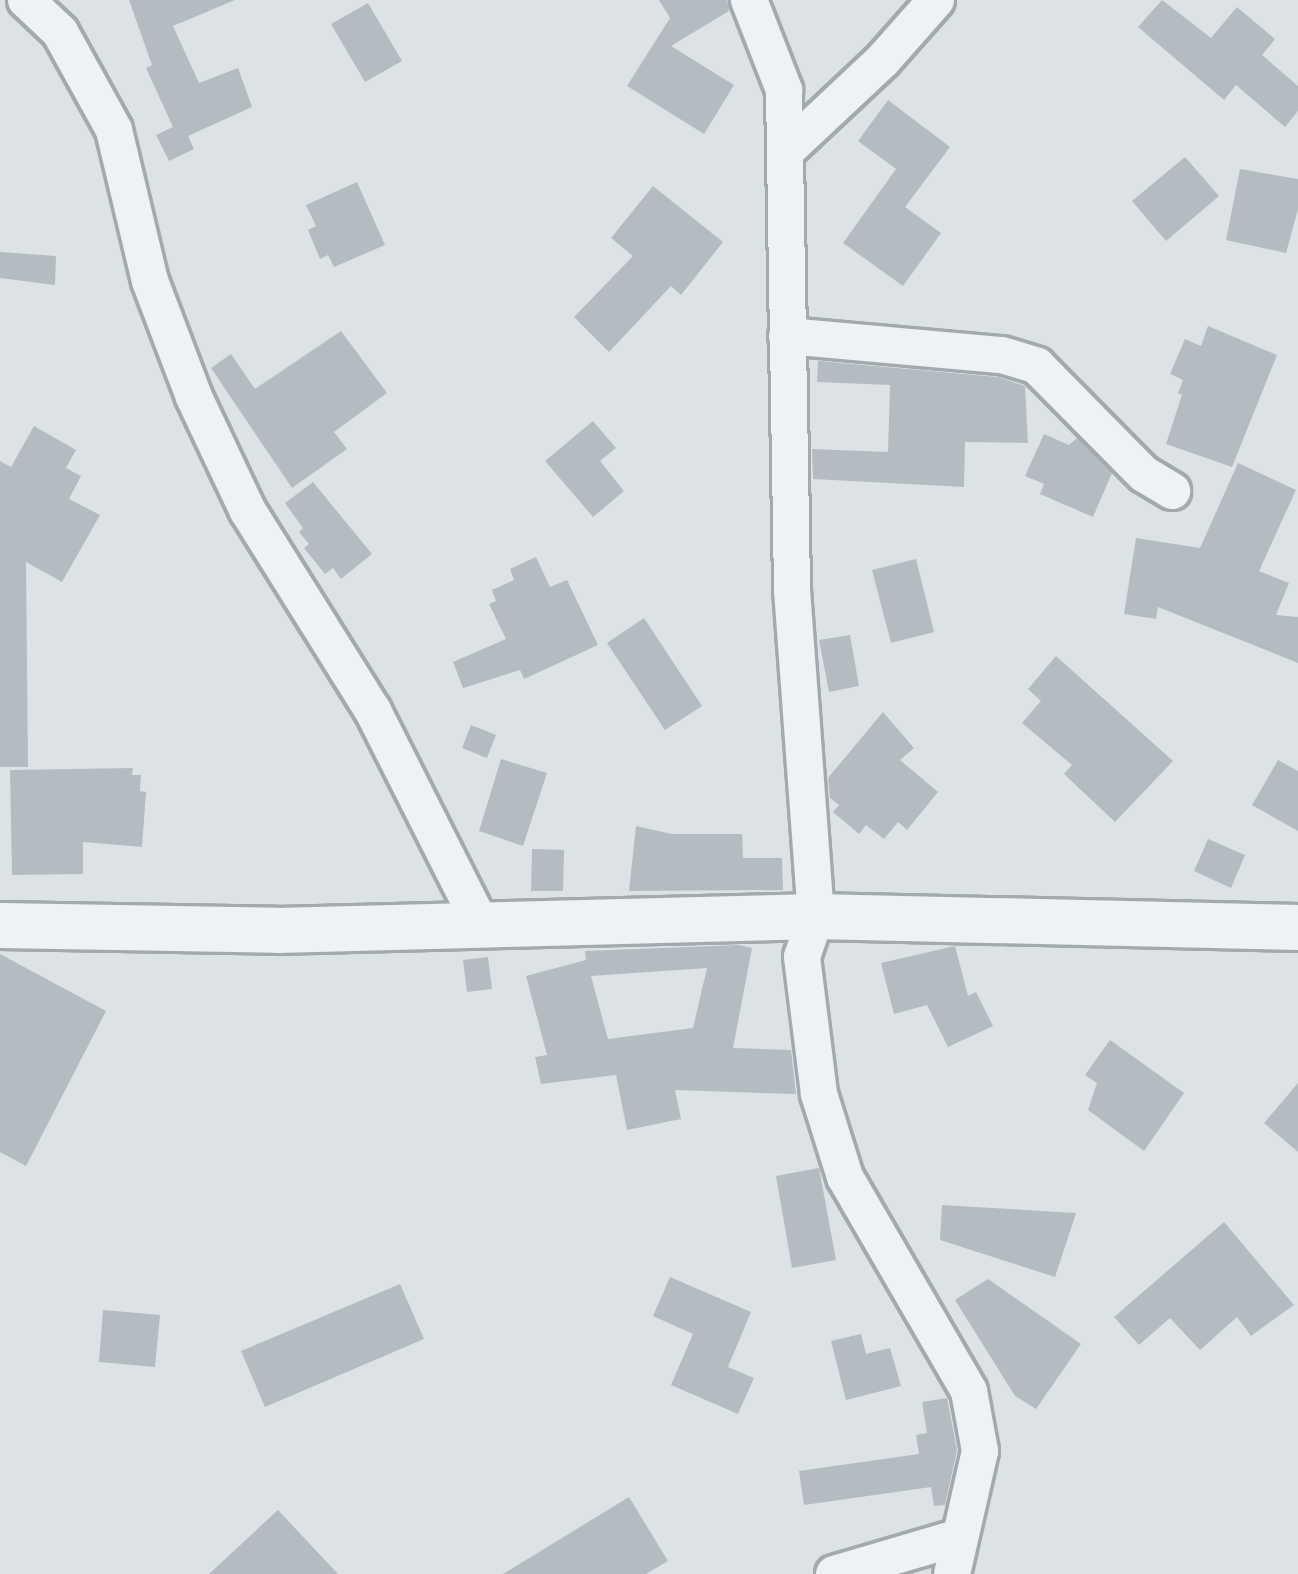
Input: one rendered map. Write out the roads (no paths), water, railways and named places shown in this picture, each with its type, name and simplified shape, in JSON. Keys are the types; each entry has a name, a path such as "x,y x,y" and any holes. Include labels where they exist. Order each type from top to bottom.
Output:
{"street":[{"path":"26,0 60,32 114,130 150,280 194,397 248,511 373,711 481,925"},
{"path":"748,0 784,90 792,590 816,916 802,957 819,1094 845,1177 969,1390 980,1451 952,1574"},
{"path":"784,152 883,60 936,0"},
{"path":"787,336 1002,355 1037,366 1144,474 1172,491"},
{"path":"0,925 277,930 816,916 1298,927"},
{"path":"834,1574 960,1537"}]}
